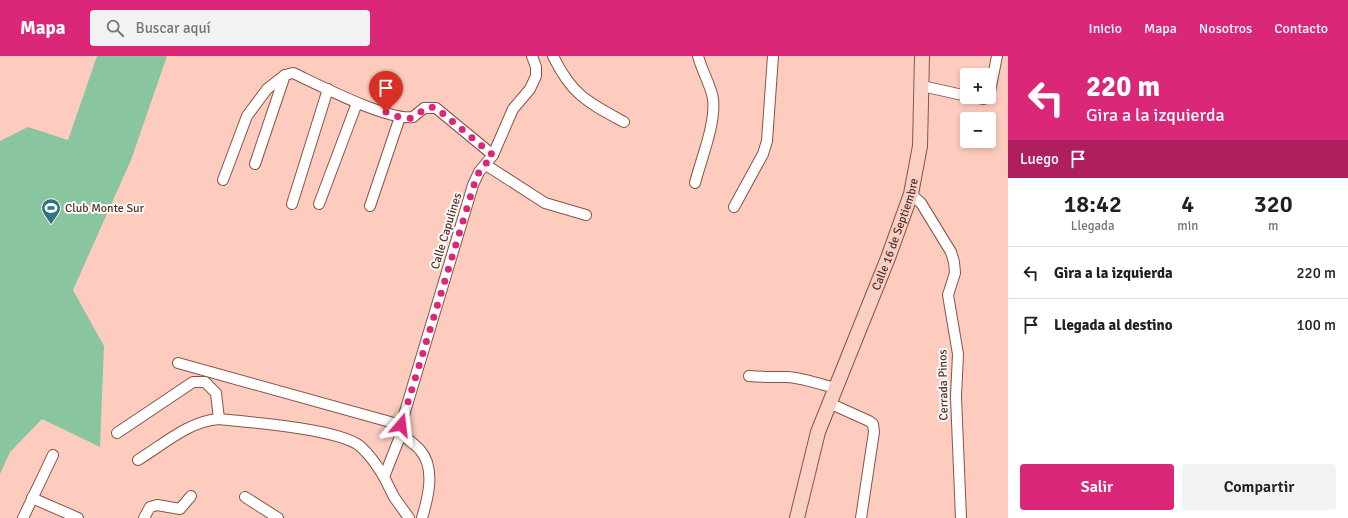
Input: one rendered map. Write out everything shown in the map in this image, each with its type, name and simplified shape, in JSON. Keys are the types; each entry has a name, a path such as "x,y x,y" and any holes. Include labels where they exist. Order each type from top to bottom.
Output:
{"main road":[{"name":"Calle 16 de Septiembre","path":"796,518 818,432 888,258 911,194 920,146 922,56"}],"street":[{"name":"Calle Capulines","path":"384,477 401,429 474,185 479,172 493,155 513,109 530,89 536,76 536,67 532,56"},
{"path":"553,56 569,83 589,103 624,122"},
{"path":"695,183 713,118 713,98 701,69 698,56"},
{"path":"734,207 763,154 767,141 773,56"},
{"path":"995,68 997,56"},
{"path":"223,180 247,116 267,89 285,75 293,73 356,103 400,117 413,117 424,108 436,108 493,155"},
{"path":"255,164 285,75"},
{"path":"922,86 960,94"},
{"path":"292,204 328,89"},
{"path":"319,204 356,103"},
{"path":"370,206 400,117"},
{"path":"486,165 545,203 586,215"},
{"name":"Cerrada Pinos","path":"911,194 921,203 951,252 954,262 955,273 948,295 958,354 956,397 961,518"},
{"path":"178,363 401,429 420,450 429,468 429,480 422,518"},
{"path":"749,376 777,378 786,377 810,381 835,388"},
{"path":"117,433 193,382 205,382 216,393 219,419"},
{"path":"829,403 873,424 874,432 861,518"},
{"path":"138,460 194,424 205,420 219,419 332,434 358,445 374,460 394,497 409,518"},
{"path":"23,518 53,455"},
{"path":"144,518 150,507 157,505 180,509 191,496"},
{"path":"245,497 278,518"},
{"path":"32,498 78,518"}],"green space":[{"name":"Club Monte Sur","path":"97,56 167,56 131,160 73,290 104,346 100,447 42,419 10,452 0,474 0,141 28,127 68,140"}],"place":[{"name":"Club Monte Sur","path":"51,225"}],"route":[{"path":"386,112 407,118 413,117 424,108 436,108 493,155 479,172 474,185 401,425"}]}
